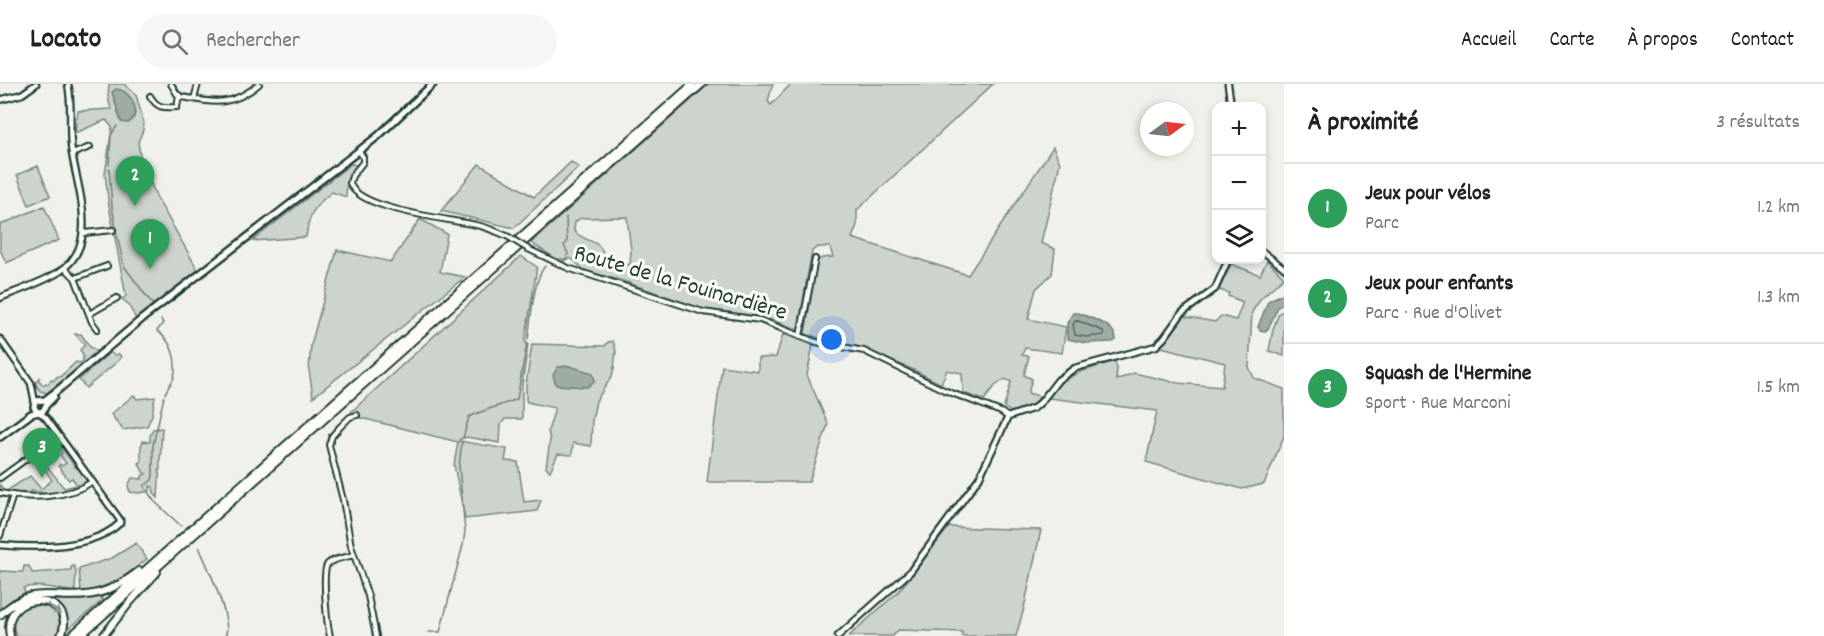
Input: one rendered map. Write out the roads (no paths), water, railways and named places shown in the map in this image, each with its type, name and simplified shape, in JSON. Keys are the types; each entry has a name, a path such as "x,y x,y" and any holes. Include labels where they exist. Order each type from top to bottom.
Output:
{"highway":[{"path":"80,636 188,536 693,84"},
{"path":"71,636 702,84"},
{"path":"0,615 16,601 31,595 86,595 110,590 188,536"},
{"path":"103,636 142,587 188,536"},
{"path":"10,636 8,622 12,612 21,604 36,601 48,603 59,610 64,622 62,636"}],"main road":[{"path":"0,435 359,151 401,116 433,84"}],"street":[{"path":"0,100 22,94 36,84"},
{"path":"0,298 48,278 65,268 76,254 84,233 72,154 71,100 68,84"},
{"path":"171,84 179,96 177,114"},
{"path":"194,99 198,84"},
{"path":"179,96 219,102 232,101 244,96 259,84"},
{"path":"1228,84 1230,102"},
{"path":"150,96 158,107 177,107"},
{"path":"72,154 90,147"},
{"name":"Route de la Fouinardière","path":"359,151 363,156 363,162 352,176 350,183 355,193 398,210 480,225 507,236 568,268 703,312 766,321 816,342 864,351 944,390 1001,412 1008,417"},
{"path":"84,233 113,230"},
{"path":"1266,254 1284,268"},
{"path":"800,336 815,258"},
{"path":"838,636 910,572 979,478 1008,417 1034,408 1058,380 1075,368 1156,346 1182,313 1215,289 1226,264"},
{"path":"75,278 107,266"},
{"path":"65,268 75,278 97,329"},
{"path":"89,314 117,298"},
{"path":"0,339 30,382 46,418 120,520 118,525 103,534 70,544 29,547 0,545"},
{"path":"357,415 350,417 340,427 332,436 329,445 354,555 366,588 376,636"},
{"path":"0,478 58,436"},
{"path":"0,493 58,494 79,489 92,482"},
{"path":"0,536 13,495"},
{"path":"330,636 326,614 326,568 332,561 354,555"}],"water":[{"path":"116,89 122,90 134,103 135,114 128,123 121,122 112,92"},
{"path":"1284,293 1284,303 1278,307 1268,329 1260,330 1258,327 1268,301"},
{"path":"1073,313 1102,322 1112,330 1116,340 1086,343 1067,339 1067,323"},
{"path":"569,366 593,373 595,381 587,387 556,385 553,375 558,367"}],"waterway":[{"path":"109,165 111,135 117,126"},
{"path":"109,168 116,228"},
{"path":"560,262 566,260 568,254 564,245 567,243 566,217"},
{"path":"116,231 124,266 153,305"},
{"path":"528,339 535,290 545,266"},
{"path":"161,320 163,323 157,331 170,345 175,363 174,377 165,394"},
{"path":"463,438 469,417 517,399 527,343"},
{"path":"164,397 153,445 152,480 144,486 154,501 181,526"},
{"path":"429,632 440,632 463,545 465,531 459,466 462,441"},
{"path":"199,547 223,606 227,629 225,636"}],"place":[{"name":"Jeux pour enfants","path":"135,206"},
{"name":"Jeux pour vélos","path":"150,269"},
{"name":"Squash de l'Hermine","path":"42,478"}]}
